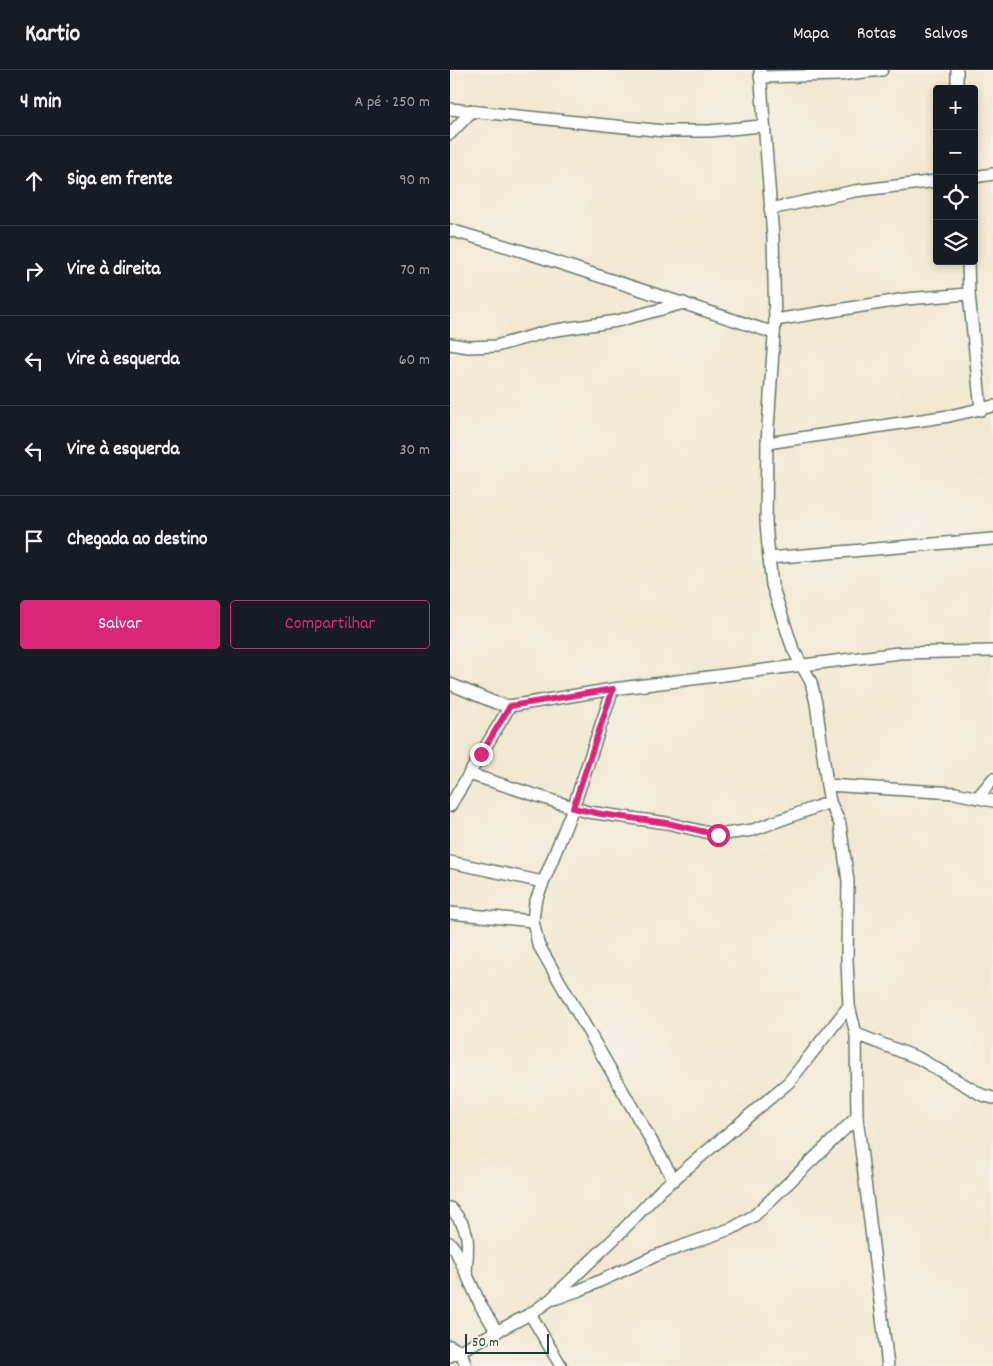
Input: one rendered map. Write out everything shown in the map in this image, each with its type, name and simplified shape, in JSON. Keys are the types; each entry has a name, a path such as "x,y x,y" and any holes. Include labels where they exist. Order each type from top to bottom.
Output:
{"street":[{"path":"882,70 838,75 760,74 762,126 770,209 774,320 767,443 766,522 769,558 772,585 793,649 810,682 816,702 830,802 840,824 848,881 847,961 849,1006 856,1034 857,1117 888,1366"},
{"path":"956,71 957,85"},
{"path":"450,110 664,131 710,131 762,126"},
{"path":"450,134 471,112"},
{"path":"978,176 993,174"},
{"path":"770,209 855,191 933,181"},
{"path":"450,230 522,251 774,333"},
{"path":"968,265 969,294 981,410"},
{"path":"774,320 906,299 969,294"},
{"path":"450,344 468,347 496,346 550,331 617,322 684,304"},
{"path":"767,443 981,410 993,406"},
{"path":"769,558 993,539"},
{"path":"450,684 496,703 510,706 613,689 899,653 993,651"},
{"path":"613,689 573,808 535,903 533,921 538,944 674,1180"},
{"path":"450,806 455,788 469,774 510,706"},
{"path":"469,774 573,808 601,814 667,823 718,835 753,830 830,802"},
{"path":"978,797 993,778"},
{"path":"827,785 955,793 993,801"},
{"path":"450,862 543,882"},
{"path":"450,913 533,921"},
{"path":"455,1354 530,1314 550,1300 674,1180 789,1082 849,1006"},
{"path":"856,1034 918,1058 982,1095 993,1098"},
{"path":"550,1300 580,1290 655,1256 733,1228 755,1215 857,1117"},
{"path":"450,1208 462,1219 468,1232 466,1274"},
{"path":"450,1243 456,1251 481,1306 497,1332"},
{"path":"530,1314 561,1366"},
{"path":"450,1346 466,1366"}],"route":[{"path":"481,754 510,706 613,689 573,808 601,814 667,823 718,835"}]}
